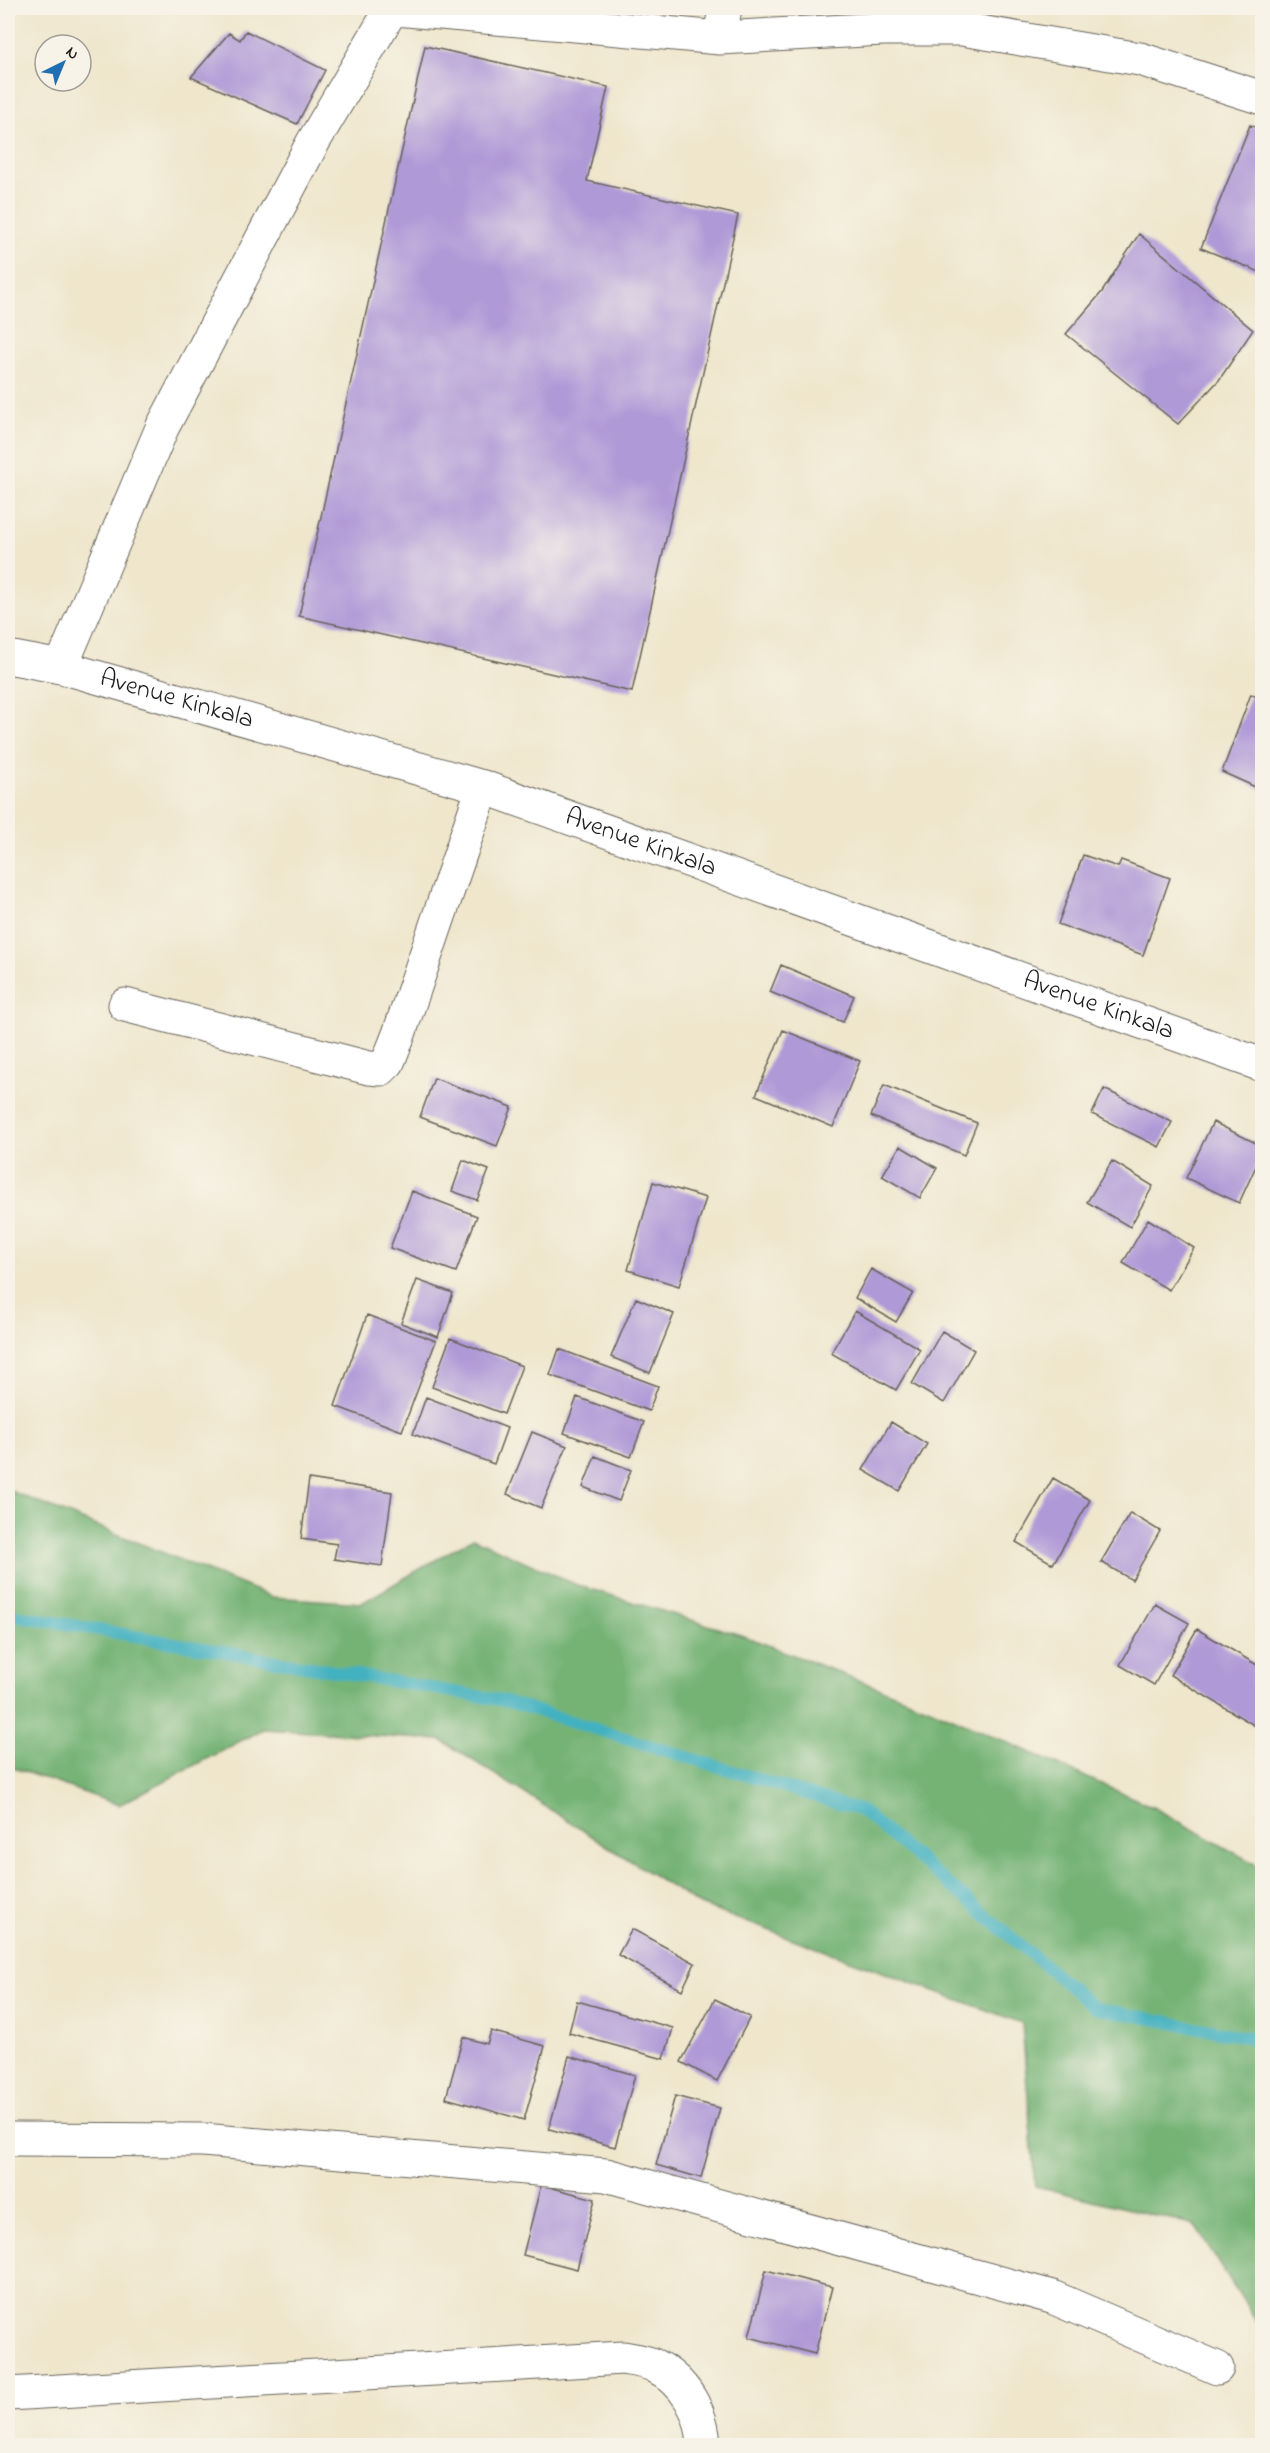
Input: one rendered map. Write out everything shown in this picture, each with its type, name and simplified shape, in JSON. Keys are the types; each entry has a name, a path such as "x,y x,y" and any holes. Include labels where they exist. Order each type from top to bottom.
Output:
{"street":[{"path":"61,667 162,428 312,144 388,9 883,29 962,29 1140,59 1263,98"},
{"name":"Avenue Kinkala","path":"8,657 61,667 483,787 1263,1065"},
{"path":"125,1005 283,1047 381,1069 388,1062 399,1034 483,787"},
{"path":"8,2139 202,2140 606,2175 1052,2297 1217,2368"},
{"path":"8,2394 623,2358 654,2365 679,2383 697,2408 704,2445"}],"green space":[{"path":"8,1490 272,1597 362,1603 473,1538 577,1585 744,1636 930,1708 1151,1806 1262,1868 1262,2330 1195,2225 1035,2186 1022,2023 700,1905 441,1740 263,1729 119,1805 8,1766"}],"building":[{"path":"246,31 325,70 297,124 191,77 229,33 240,40"},
{"path":"425,46 608,87 587,181 738,215 632,692 299,616"},
{"path":"1250,125 1262,130 1262,273 1201,248"},
{"path":"1139,234 1253,330 1219,380 1178,424 1066,334 1102,292"},
{"path":"1251,694 1262,699 1262,790 1222,772"},
{"path":"1083,855 1118,867 1121,860 1170,878 1143,955 1058,924"},
{"path":"781,965 854,996 843,1022 770,992"},
{"path":"783,1030 860,1061 833,1127 756,1095"},
{"path":"434,1078 512,1107 497,1146 420,1117"},
{"path":"884,1085 977,1123 964,1155 871,1116"},
{"path":"1104,1089 1172,1122 1159,1147 1092,1114"},
{"path":"1213,1122 1262,1146 1262,1153 1239,1203 1186,1178"},
{"path":"900,1146 937,1168 920,1198 882,1176"},
{"path":"463,1160 489,1170 477,1200 452,1191"},
{"path":"1112,1161 1153,1186 1130,1227 1087,1202"},
{"path":"653,1182 706,1198 679,1286 628,1270"},
{"path":"412,1191 477,1216 456,1272 390,1248"},
{"path":"1148,1219 1194,1248 1169,1290 1123,1263"},
{"path":"871,1269 913,1293 896,1322 855,1298"},
{"path":"417,1280 453,1293 438,1337 401,1323"},
{"path":"636,1298 674,1314 650,1373 611,1357"},
{"path":"855,1311 920,1349 896,1390 831,1353"},
{"path":"367,1315 436,1341 402,1431 335,1406"},
{"path":"942,1331 974,1350 944,1403 912,1384"},
{"path":"450,1338 522,1366 504,1414 432,1387"},
{"path":"559,1349 658,1386 649,1411 550,1375"},
{"path":"426,1397 507,1428 494,1464 413,1434"},
{"path":"577,1397 644,1422 631,1457 564,1433"},
{"path":"891,1422 927,1444 899,1491 863,1470"},
{"path":"532,1432 567,1446 541,1508 507,1494"},
{"path":"595,1456 631,1470 619,1501 583,1487"},
{"path":"1053,1478 1090,1500 1053,1564 1016,1542"},
{"path":"309,1479 392,1492 382,1566 334,1559 337,1544 301,1539"},
{"path":"1130,1513 1160,1531 1132,1580 1101,1562"},
{"path":"1155,1604 1189,1623 1154,1685 1120,1665"},
{"path":"1197,1629 1262,1668 1262,1730 1170,1675"},
{"path":"632,1929 695,1963 682,1990 618,1955"},
{"path":"715,1999 750,2017 717,2081 681,2062"},
{"path":"577,2001 673,2028 664,2059 569,2033"},
{"path":"491,2031 545,2046 524,2120 446,2098 463,2037 487,2044"},
{"path":"569,2056 635,2075 615,2147 549,2129"},
{"path":"675,2096 720,2108 701,2178 656,2165"},
{"path":"541,2185 595,2199 577,2269 523,2255"},
{"path":"766,2270 832,2287 815,2354 749,2337"}],"waterway":[{"path":"8,1614 505,1701 862,1811 1095,2008 1262,2040"}]}
